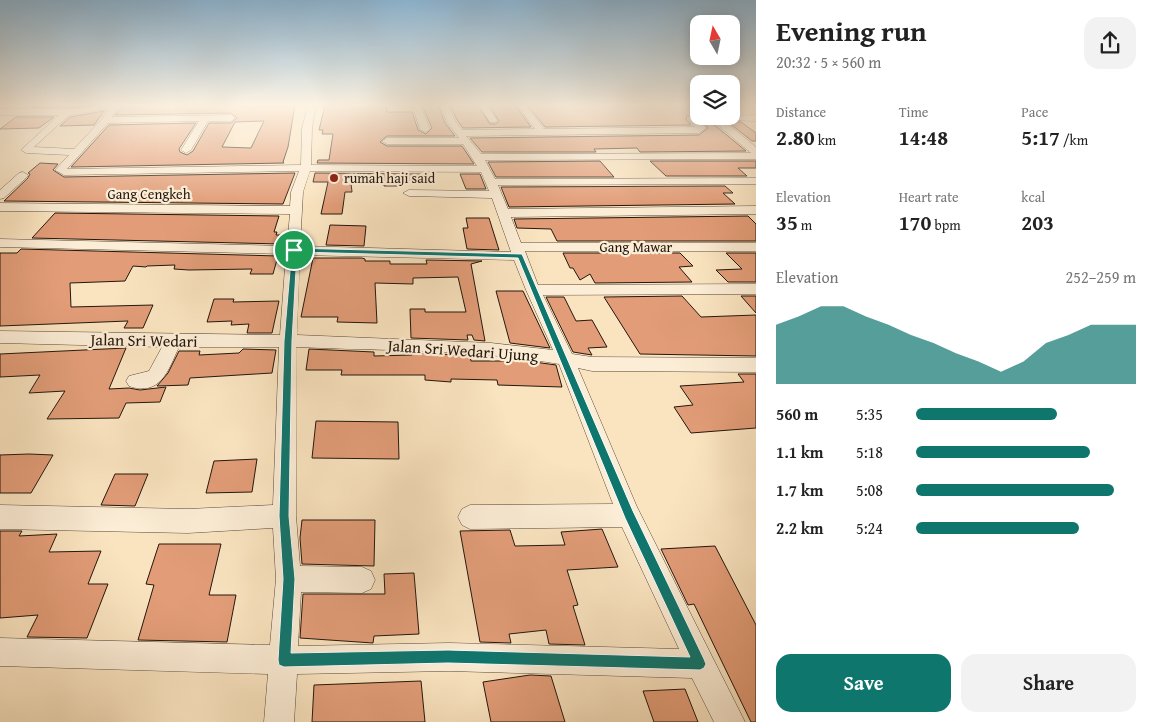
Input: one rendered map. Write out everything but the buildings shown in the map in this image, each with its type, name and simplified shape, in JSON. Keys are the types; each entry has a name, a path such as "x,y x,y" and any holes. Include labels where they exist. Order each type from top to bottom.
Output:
{"street":[{"path":"38,139 26,150 76,152"},
{"path":"88,139 60,170 68,173 306,168 487,176 749,173"},
{"path":"186,150 193,139"},
{"path":"279,722 289,579 284,516 288,341 298,192 306,168 307,139"},
{"path":"387,142 437,139"},
{"path":"463,139 487,176 534,290 565,358 629,515 700,664 730,722"},
{"path":"739,139 756,154"},
{"path":"409,193 487,176 756,154"},
{"path":"729,156 749,173"},
{"path":"0,196 23,176"},
{"name":"Gang Cengkeh","path":"0,207 297,210"},
{"path":"502,214 756,210"},
{"name":"Gang Mawar","path":"0,243 294,250 518,251 756,247"},
{"path":"534,290 756,288"},
{"name":"Jalan Sri Wedari","path":"0,337 172,341 288,341"},
{"path":"135,381 152,379 156,376 172,341"},
{"name":"Jalan Sri Wedari Ujung","path":"288,341 491,349 527,352 592,364 756,365"},
{"path":"470,517 629,515"},
{"path":"0,518 188,521 284,516"},
{"path":"289,579 362,580"},
{"path":"0,652 284,660 448,657 700,664"}],"place":[{"name":"rumah haji said","path":"334,178"}],"route":[{"path":"294,250 520,256 565,358 629,515 700,664 448,657 284,660 289,579 284,516 288,341 294,250"}]}
